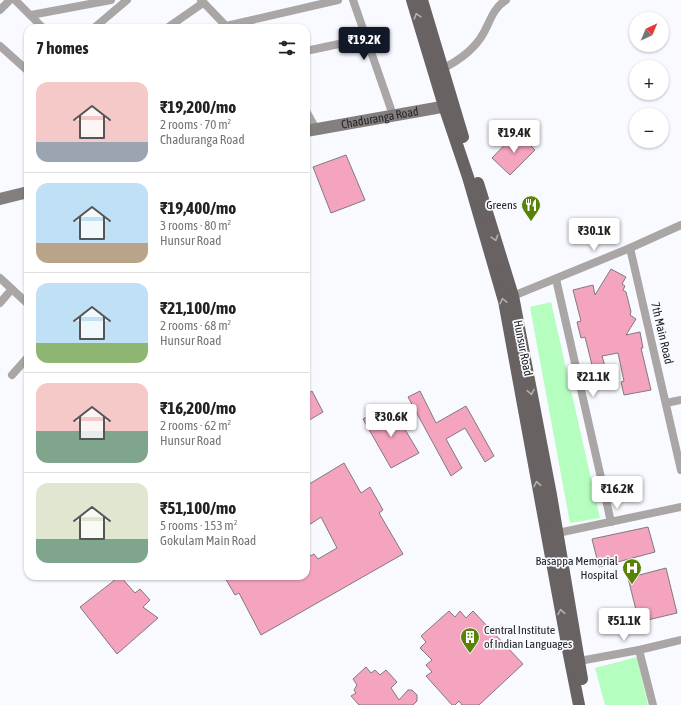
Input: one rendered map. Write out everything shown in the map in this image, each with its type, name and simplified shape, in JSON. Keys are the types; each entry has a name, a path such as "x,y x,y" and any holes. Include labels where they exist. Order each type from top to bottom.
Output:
{"main road":[{"path":"412,0 448,105 504,301 552,534"},
{"name":"Hunsur Road","path":"422,0 442,69 448,105 513,296 551,495 552,534 575,662 587,705"},
{"path":"575,662 579,705"}],"street":[{"path":"0,10 10,0"},
{"path":"15,0 39,24"},
{"path":"30,15 111,0"},
{"path":"99,24 128,0"},
{"path":"239,24 338,0"},
{"path":"353,0 393,115"},
{"path":"442,69 460,58 474,45 483,34 494,11 506,0"},
{"path":"172,24 202,1 224,24"},
{"path":"310,50 367,38"},
{"path":"0,46 24,67"},
{"name":"Chaduranga Road","path":"311,130 448,105"},
{"path":"0,199 24,193"},
{"path":"513,296 630,248 681,225"},
{"name":"7th Main Road","path":"630,248 681,470"},
{"path":"0,278 24,300"},
{"path":"556,278 611,522"},
{"path":"0,303 12,289"},
{"path":"12,375 24,362"},
{"path":"666,403 681,400"},
{"path":"552,534 681,507"},
{"path":"575,662 639,650 681,640"},
{"path":"639,650 653,705"}],"green space":[{"path":"551,302 600,518 570,523 530,307"},
{"path":"637,657 648,705 605,705 595,668"}],"building":[{"path":"517,132 535,150 510,175 492,158"},
{"path":"346,155 365,200 331,213 313,167"},
{"path":"611,269 626,277 622,284 625,286 623,290 626,292 631,312 630,315 636,319 626,335 640,332 643,348 641,348 651,390 624,395 621,382 624,381 618,353 602,356 607,373 591,378 588,366 592,365 585,337 581,338 577,322 581,321 573,290 593,285 595,295"},
{"path":"312,391 323,412 310,420 310,392"},
{"path":"420,391 436,423 466,406 494,456 485,462 465,428 446,439 462,468 451,476 408,397"},
{"path":"394,411 419,453 391,468 363,419 375,412 379,418"},
{"path":"344,463 361,493 370,487 383,510 379,513 403,554 261,635 239,593 235,595 226,580 310,580 310,556 314,554 318,559 337,548 321,517 310,524 310,484"},
{"path":"648,527 655,552 599,567 592,539"},
{"path":"666,568 677,613 639,622 628,578"},
{"path":"115,580 124,580 135,593 140,589 150,600 143,607 158,618 117,654 80,607"},
{"name":"Central Institute of Indian Languages","path":"449,611 455,617 460,611 466,618 473,611 523,664 479,705 462,705 459,701 455,705 452,705 426,676 432,672 426,665 432,660 420,648 426,642 421,636"},
{"path":"366,667 371,673 375,670 380,675 386,670 397,682 391,688 399,700 408,690 412,690 417,695 417,701 413,705 359,705 351,696 356,693 354,690 357,685 353,679"}],"place":[{"name":"Greens","path":"531,222"},
{"name":"Basappa Memorial Hospital","path":"632,585"},
{"name":"Central Institute of Indian Languages","path":"470,654"}]}
